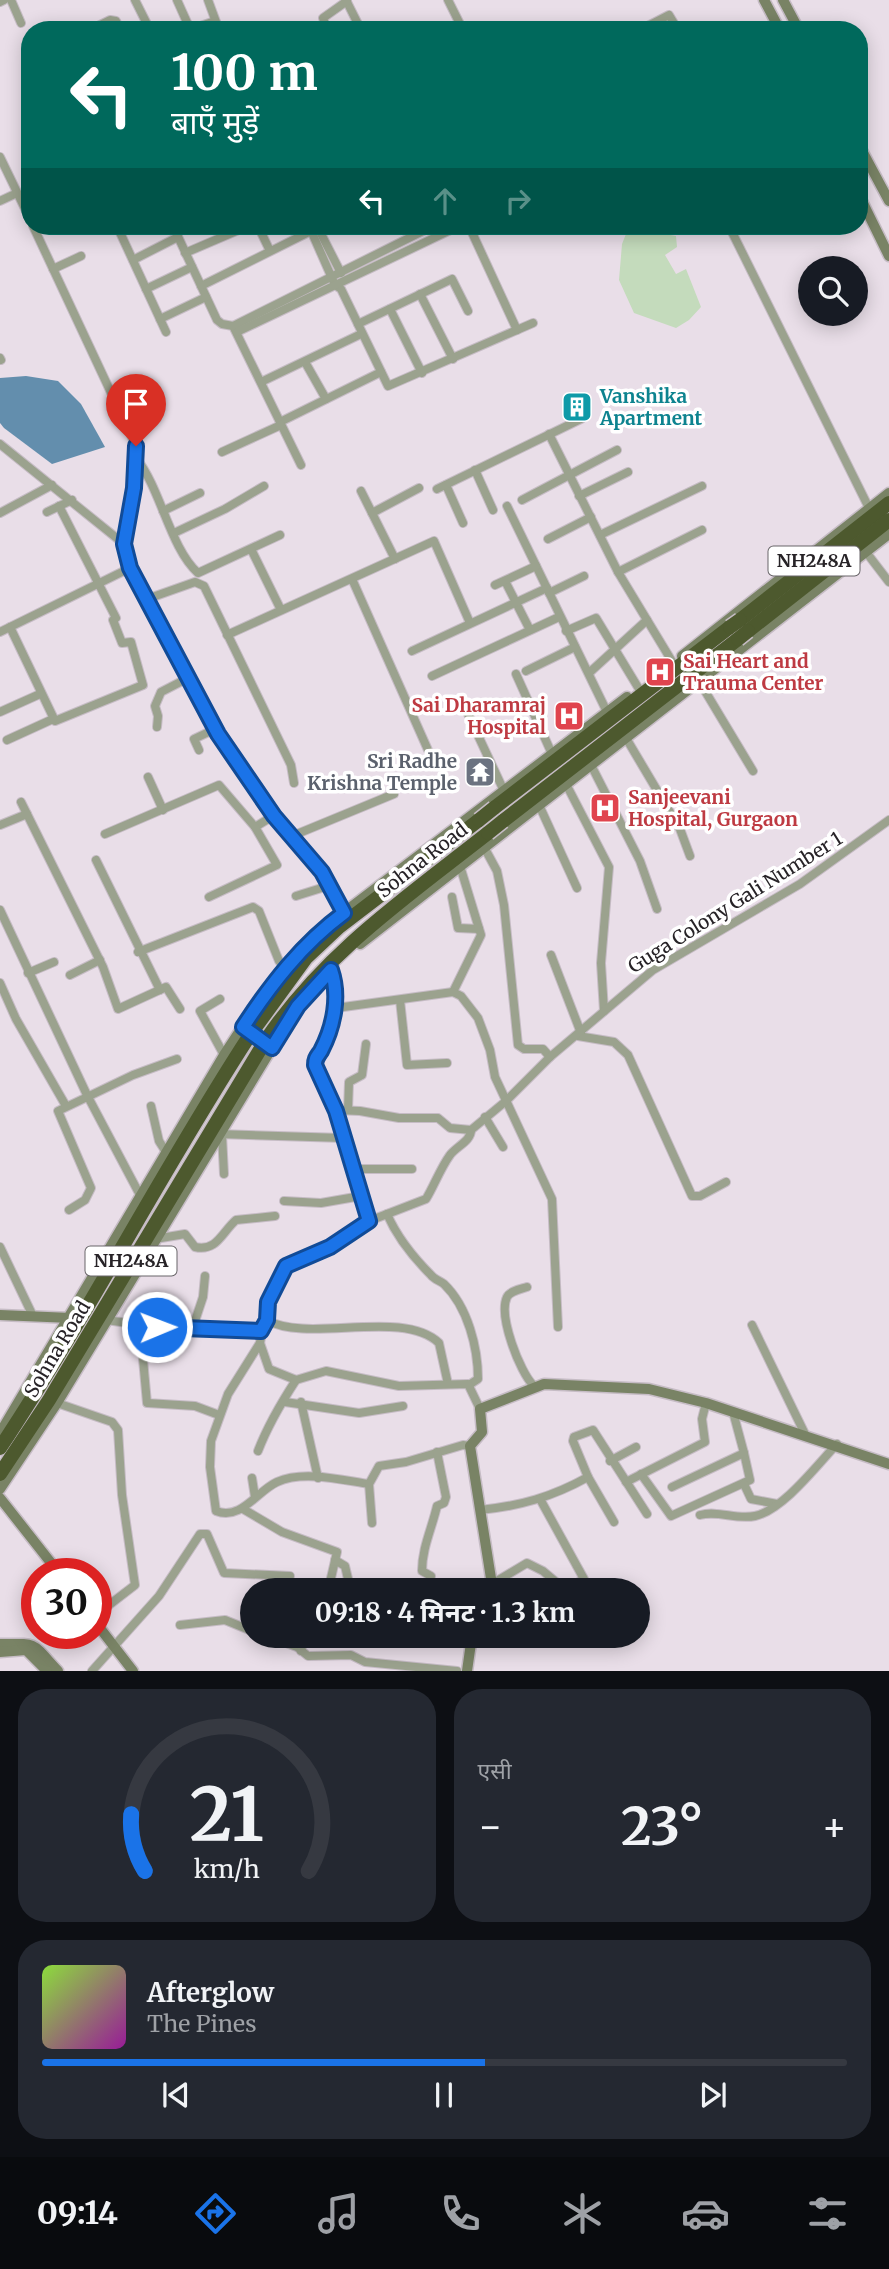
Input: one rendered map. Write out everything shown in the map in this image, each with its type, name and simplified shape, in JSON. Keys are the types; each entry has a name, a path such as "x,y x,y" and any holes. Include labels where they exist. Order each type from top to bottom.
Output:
{"highway":[{"name":"Sohna Road","path":"0,1474 56,1388 292,1002 355,937 494,834 889,503"},
{"name":"Sohna Road","path":"0,1448 37,1393 248,1031 299,966 339,927 485,812 889,520"}],"main road":[{"path":"764,0 775,21"},
{"path":"783,0 794,21"},
{"path":"868,162 889,201"},
{"path":"868,213 889,256"},
{"path":"0,1489 57,1403 220,1135 267,1044 298,1006 331,970 460,866 494,834 539,805 699,681 739,629 869,508 889,494"},
{"path":"0,1433 71,1318 224,1055 248,1031 285,968 321,930 485,812 504,791 673,663 739,629 866,552 889,534"},
{"path":"485,812 494,834"},
{"path":"248,1031 267,1044"},
{"path":"0,1315 32,1314 71,1318"},
{"path":"491,1578 470,1446 482,1432 480,1409 502,1402 533,1385 567,1383 649,1389 837,1444 889,1464"},
{"path":"0,1498 47,1558"},
{"path":"0,1644 32,1644 58,1671"},
{"path":"113,1644 133,1671"},
{"path":"467,1671 470,1648"},
{"path":"0,1652 26,1650 47,1671"}],"street":[{"path":"11,0 21,23"},
{"path":"135,0 146,21"},
{"path":"177,0 186,21"},
{"path":"208,0 215,20"},
{"path":"449,0 459,21"},
{"path":"324,21 323,18 347,1 357,21"},
{"path":"657,21 669,15 673,21"},
{"path":"0,158 21,200"},
{"path":"0,201 17,192"},
{"path":"37,235 131,431 136,458 124,544 130,568 215,729 274,816 331,886 344,913"},
{"path":"121,235 166,332"},
{"path":"185,253 227,235"},
{"path":"262,235 270,251"},
{"path":"201,286 298,235"},
{"path":"315,235 331,276 340,281"},
{"path":"316,235 388,386 533,323"},
{"path":"340,281 418,235"},
{"path":"235,329 440,235"},
{"path":"473,235 517,330"},
{"path":"733,235 869,508"},
{"path":"133,260 178,237 219,323 235,329 300,465"},
{"path":"53,269 80,256"},
{"path":"146,289 192,267"},
{"path":"235,329 331,276"},
{"path":"358,324 452,279 468,312"},
{"path":"420,294 453,359"},
{"path":"160,319 206,298"},
{"path":"390,309 422,373"},
{"path":"261,382 361,334"},
{"path":"305,362 326,399"},
{"path":"222,452 381,372"},
{"path":"437,489 581,419"},
{"path":"548,434 618,572 673,663"},
{"path":"0,444 4,454 72,500 124,544"},
{"path":"522,499 617,450"},
{"path":"136,458 147,473 174,533 198,573 280,535"},
{"path":"475,470 493,510"},
{"path":"579,496 628,472"},
{"path":"0,513 52,485"},
{"path":"446,485 463,523"},
{"path":"174,533 225,509 264,486"},
{"path":"600,535 702,486"},
{"path":"372,513 419,488"},
{"path":"361,491 395,559"},
{"path":"163,510 200,493"},
{"path":"47,512 72,500"},
{"path":"59,506 116,618 113,620 122,643 131,642 143,685 157,698"},
{"path":"507,506 607,712"},
{"path":"548,539 591,517"},
{"path":"618,572 702,530"},
{"path":"227,635 434,541 470,623"},
{"path":"251,549 281,610"},
{"path":"866,552 889,582"},
{"path":"495,585 536,566"},
{"path":"0,632 130,568"},
{"path":"412,651 516,602 584,576"},
{"path":"352,579 428,750"},
{"path":"505,581 530,630"},
{"path":"147,599 195,582 202,584 291,765 294,783"},
{"path":"432,676 559,617"},
{"path":"566,631 596,618 614,652 639,689"},
{"path":"589,673 647,620"},
{"path":"10,627 53,719"},
{"path":"526,671 575,647"},
{"path":"516,674 552,754"},
{"path":"157,727 157,698 161,692 188,678"},
{"path":"699,681 753,771"},
{"path":"7,740 53,719 57,721 143,685"},
{"path":"0,712 40,694"},
{"path":"461,699 504,791"},
{"path":"199,750 194,739 215,729"},
{"path":"626,738 680,830 690,856"},
{"path":"591,765 640,861 657,909"},
{"path":"148,777 163,810"},
{"path":"566,784 609,867 601,963 604,1012"},
{"path":"105,834 218,785 254,827 277,865 209,897"},
{"path":"292,836 394,794"},
{"path":"21,802 100,960 118,1009 166,987 180,1009"},
{"path":"539,805 578,888"},
{"path":"0,825 27,814"},
{"path":"254,827 274,816"},
{"name":"Guga Colony Gali Number 1","path":"261,1331 267,1320 268,1302 286,1266 330,1247 369,1221 429,1196 430,1186 451,1154 470,1138 471,1130 506,1101 550,1057 663,963 800,884 889,820"},
{"path":"494,834 497,870 505,905 518,1045 524,1049 543,1049 550,1057"},
{"path":"96,860 138,952 160,990"},
{"path":"453,992 481,935 460,866"},
{"path":"296,895 331,886"},
{"path":"452,897 458,928 479,929"},
{"path":"138,952 253,907 259,911 279,961 285,968"},
{"path":"0,910 87,1095 141,1197"},
{"path":"551,955 579,1035 614,1042 628,1055 692,1196 700,1196 726,1182"},
{"path":"70,975 100,960"},
{"path":"28,973 54,962"},
{"path":"331,970 336,985 336,1008 321,1051 315,1057 315,1065 336,1111 369,1221"},
{"path":"0,983 16,1019 66,1106"},
{"path":"336,1008 453,992 461,996 478,1018 506,1101 552,1199 558,1327"},
{"path":"220,999 200,1011 224,1055"},
{"path":"400,1000 407,1065 447,1063"},
{"path":"348,1110 349,1082 362,1075 366,1044"},
{"path":"69,1210 85,1200 90,1188 58,1111 87,1095 177,1059"},
{"path":"151,1106 159,1141 166,1152"},
{"path":"336,1111 348,1110 399,1118 438,1118 450,1128 471,1130"},
{"path":"485,1117 503,1147"},
{"path":"223,1174 220,1135 342,1138"},
{"path":"352,1169 412,1169"},
{"path":"284,1201 321,1203 361,1196"},
{"path":"106,1320 140,1326 193,1326 261,1331 260,1343 269,1369 296,1380 326,1371 399,1386 469,1385 478,1380 478,1360 468,1324 446,1287 431,1276 404,1244 387,1214"},
{"path":"155,1239 185,1234 195,1247 202,1249 220,1240 236,1220 275,1216"},
{"path":"0,1247 32,1314"},
{"path":"193,1326 203,1297 205,1276"},
{"path":"527,1287 511,1294 506,1301 512,1348 523,1375 533,1385"},
{"path":"267,1320 309,1328 418,1330 439,1342 448,1384"},
{"path":"752,1325 805,1434"},
{"path":"140,1326 147,1404 195,1406 219,1415"},
{"path":"260,1343 219,1415 209,1458 216,1510 243,1509 282,1532 337,1552 331,1578"},
{"path":"258,1451 270,1418 285,1402 296,1380"},
{"path":"469,1385 480,1409"},
{"path":"285,1402 301,1402 359,1413 403,1406"},
{"path":"301,1402 318,1478"},
{"path":"57,1403 111,1422 118,1430 122,1495 135,1585 112,1603"},
{"path":"626,1482 705,1442 702,1419 706,1404"},
{"path":"641,1474 671,1516 744,1484 751,1476 733,1412"},
{"path":"614,1522 588,1477 573,1441 574,1437 595,1430 610,1461 647,1514"},
{"path":"700,1515 712,1513 751,1517 777,1504 837,1444"},
{"path":"372,1523 369,1484 380,1465 406,1462 463,1445 470,1446"},
{"path":"610,1461 636,1447"},
{"path":"431,1578 422,1571 422,1552 437,1506 444,1503 446,1497 437,1452"},
{"path":"672,1487 744,1452"},
{"path":"480,1510 519,1506 588,1477"},
{"path":"252,1478 255,1497"},
{"path":"243,1509 276,1483 291,1478 369,1484"},
{"path":"744,1484 751,1499 777,1504"},
{"path":"540,1499 584,1578"},
{"path":"92,1671 113,1644 159,1596 200,1534 207,1534 224,1573 290,1576"},
{"path":"335,1560 345,1566 348,1578"},
{"path":"506,1578 527,1563 551,1578"},
{"path":"180,1625 225,1620 240,1626"},
{"path":"294,1648 308,1656 354,1656 365,1662 457,1671"}],"green space":[{"path":"626,235 676,236 677,247 665,255 676,274 686,269 701,307 689,320 676,328 634,313 619,280 622,244"}],"water":[{"path":"26,376 58,381 81,404 105,447 52,464 4,428 0,423 0,378"}],"place":[{"name":"Vanshika Apartment","path":"577,407"},
{"name":"Sai Heart and Trauma Center","path":"660,672"},
{"name":"Sai Dharamraj Hospital","path":"569,716"},
{"name":"Sri Radhe Krishna Temple","path":"480,772"},
{"name":"Sanjeevani Hospital, Gurgaon","path":"605,808"}],"route":[{"path":"136,446 131,513 124,544 130,568 218,734 274,816 322,872 344,913 321,930 285,968 243,1027 272,1048 298,1006 331,970 336,985 336,1008 321,1051 315,1057 315,1065 336,1111 369,1221 330,1247 286,1266 268,1302 267,1320 261,1331 157,1327"}]}
